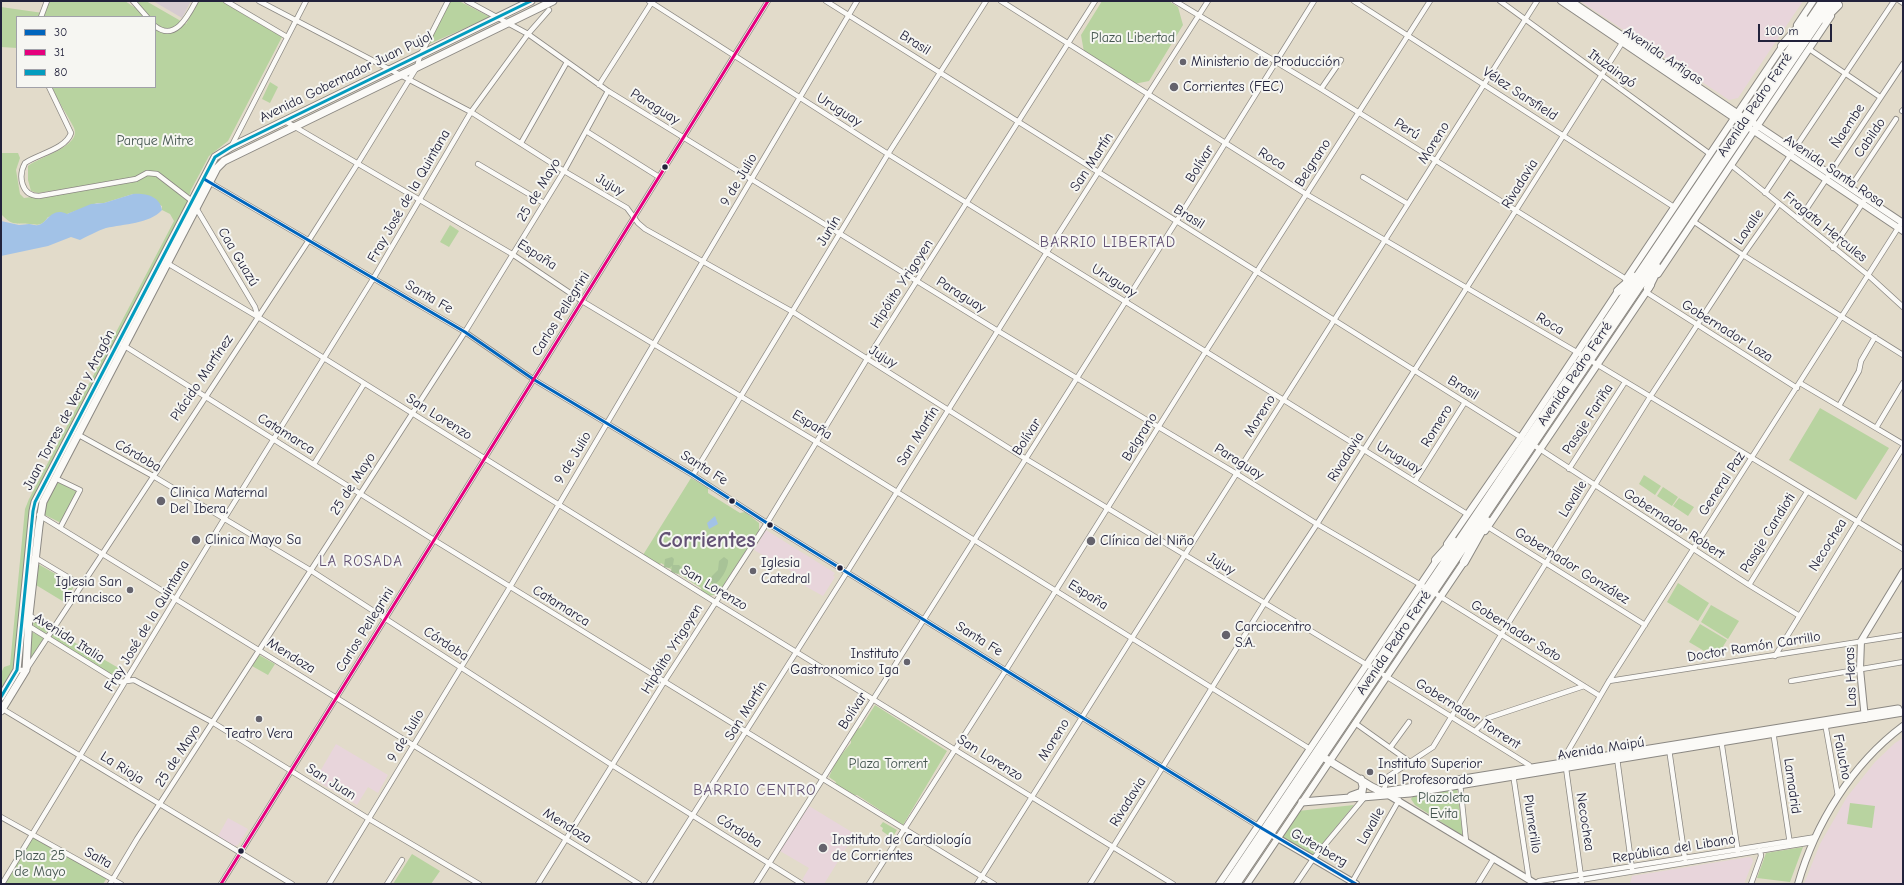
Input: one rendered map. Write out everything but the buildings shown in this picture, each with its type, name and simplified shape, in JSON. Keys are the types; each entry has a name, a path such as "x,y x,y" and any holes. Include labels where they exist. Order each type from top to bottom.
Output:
{"highway":[{"name":"Avenida Pedro Ferré","path":"1319,755 1376,671 1427,589 1478,512 1530,443 1587,359 1688,216 1745,122 1822,1"},
{"path":"1782,46 1822,1"},
{"name":"Avenida Pedro Ferré","path":"1745,122 1837,2"},
{"path":"1647,290 1688,216"},
{"path":"1618,291 1627,283 1652,247 1688,216"},
{"name":"Avenida Pedro Ferré","path":"1427,589 1508,482 1530,443"},
{"path":"1464,562 1508,482"},
{"path":"1436,560 1478,512"},
{"path":"1236,884 1268,832 1319,755"},
{"path":"1228,884 1268,832"}],"main road":[{"name":"Avenida Gobernador Juan Pujol","path":"207,181 215,157 231,147 498,19 531,1"},
{"name":"Avenida Gobernador Juan Pujol","path":"207,181 224,161 553,1"},
{"name":"Avenida Artigas","path":"1561,1 1622,43 1745,122"},
{"name":"Avenida Artigas","path":"1571,1 1745,122"},
{"name":"Avenida Pedro Ferré","path":"1688,216 1731,165 1745,122 1782,46 1813,1"},
{"name":"Avenida Pedro Ferré","path":"1587,359 1618,291 1710,154 1745,122 1808,49 1837,2"},
{"name":"Avenida Santa Rosa","path":"1745,122 1791,153 1825,180 1864,201 1902,225"},
{"name":"Avenida Santa Rosa","path":"1791,153 1829,174 1850,188 1864,201"},
{"name":"Juan Torres de Vera y Aragón","path":"165,262 192,201 207,181"},
{"name":"Juan Torres de Vera y Aragón","path":"17,670 32,511 35,502 75,433 165,262 196,208 207,181"},
{"name":"Avenida Pedro Ferré","path":"1319,755 1376,671 1427,589 1436,560 1467,514 1530,443 1587,359 1647,290"},
{"name":"Juan Torres de Vera y Aragón","path":"26,670 29,615 40,516 43,502 75,433"},
{"name":"Avenida Pedro Ferré","path":"1319,755 1355,723 1376,671 1440,597 1488,527 1530,443"},
{"name":"Las Heras","path":"1865,717 1860,669 1861,641 1903,572"},
{"path":"1,697 17,670"},
{"name":"Plácido Martínez","path":"2,709 26,670"},
{"name":"Avenida Maipú","path":"1865,717 1903,708"},
{"name":"Avenida Maipú","path":"1302,802 1364,798 1825,723 1903,712"},
{"path":"1798,884 1815,840 1838,796 1876,750 1903,726"},
{"path":"1319,755 1382,794 1399,800 1535,884"},
{"path":"1247,884 1268,832 1283,788 1319,755"},
{"path":"1219,884 1268,832 1302,802 1319,755"},
{"path":"1323,801 1361,793 1363,786 1361,780"},
{"name":"Avenida Maipú","path":"1390,796 1459,782"},
{"name":"Gutenberg","path":"1268,832 1353,883"}],"street":[{"path":"41,16 48,1"},
{"path":"133,1 146,16"},
{"path":"156,27 162,30 175,29 181,25 196,1"},
{"path":"226,1 287,36"},
{"name":"Jujuy","path":"259,1 471,112 564,171 627,208 633,218 645,229 793,312 1026,459 1376,671"},
{"path":"231,147 306,1"},
{"name":"Plácido Martínez","path":"26,670 205,396 258,318 358,163 408,79 417,67 420,56 448,1"},
{"name":"Paraguay","path":"467,1 528,34 608,91 998,331 1160,427 1317,524 1427,589"},
{"name":"Carlos Pellegrini","path":"221,884 384,618 485,459 659,177 682,137 735,56 768,1"},
{"name":"Brasil","path":"826,1 941,72 1256,273 1530,443"},
{"name":"9 de Julio","path":"329,884 510,587 652,344 858,1"},
{"name":"Junín","path":"693,475 888,154 986,1"},
{"name":"Roca","path":"1001,1 1306,194 1587,359 1903,549"},
{"name":"Hipólito Yrigoyen","path":"538,884 664,682 767,523 867,359 1095,1"},
{"name":"Perú","path":"1175,1 1276,61 1626,279"},
{"name":"San Martín","path":"649,884 847,572 1047,252 1208,1"},
{"name":"Bolívar","path":"756,884 1226,143 1314,1"},
{"name":"Vélez Sarsfield","path":"1354,1 1674,207"},
{"name":"Belgrano","path":"869,884 1160,427 1206,351 1430,1"},
{"name":"Ituzaingó","path":"1500,1 1710,154"},
{"name":"Moreno","path":"977,884 1082,716 1335,321 1537,1"},
{"name":"Lavalle","path":"1765,193 1894,1"},
{"path":"599,85 651,2"},
{"name":"Uruguay","path":"651,2 888,154 968,202 1467,514"},
{"name":"Fray José de la Quintana","path":"2,884 128,680 273,439 374,279 471,112 528,34 549,10"},
{"name":"Rivadavia","path":"1090,884 1264,604 1317,524 1622,43"},
{"path":"1808,49 1880,97"},
{"path":"1321,89 1341,60"},
{"path":"521,143 567,62"},
{"name":"Ñaembe","path":"1799,220 1903,64"},
{"path":"48,88 71,133 69,138 63,144 25,163 22,168 23,188 26,193 31,196 39,196 136,179 152,172 157,174 192,201"},
{"name":"25 de Mayo","path":"112,882 212,722 464,332 564,171 608,91"},
{"name":"Cabildo","path":"1850,188 1896,119"},
{"name":"España","path":"285,121 512,254 582,301 740,397 816,441 1319,755"},
{"path":"586,131 659,177"},
{"path":"478,164 544,203"},
{"name":"Fragata Hercules","path":"1731,165 1868,275 1903,306"},
{"path":"1363,177 1408,204"},
{"name":"Santa Fe","path":"207,181 464,332 533,379 693,475 767,523 1268,832"},
{"name":"Caa Guazú","path":"192,201 255,307 258,318"},
{"path":"1833,248 1864,201"},
{"name":"Lavalle","path":"1382,794 1389,776 1433,747 1501,635 1650,397 1778,204"},
{"path":"1688,216 1743,255 1903,355"},
{"name":"General Paz","path":"1566,765 1568,751 1600,696 1868,275 1902,225"},
{"name":"San Lorenzo","path":"165,262 412,413 558,505 1173,884"},
{"name":"Gobernador Loza","path":"1647,290 1696,326 1796,388"},
{"path":"1839,406 1859,371 1861,361 1876,337"},
{"name":"Catamarca","path":"121,344 434,540 994,884"},
{"name":"Pasaje Fariña","path":"1569,469 1625,382"},
{"path":"1800,383 1876,428 1903,446"},
{"path":"1876,428 1903,383"},
{"path":"314,464 364,384"},
{"name":"Romero","path":"1415,481 1465,402"},
{"name":"Córdoba","path":"75,433 153,476 310,570 612,765 802,884"},
{"name":"Gobernador Robert","path":"1530,443 1594,486 1798,615"},
{"name":"Necochea","path":"1774,656 1903,446"},
{"path":"55,478 80,490 60,528"},
{"name":"Pasaje Candioti","path":"1749,585 1807,492"},
{"name":"Mendoza","path":"32,511 176,598 639,884"},
{"name":"Gobernador González","path":"1488,527 1645,625"},
{"path":"36,558 81,585"},
{"name":"Gobernador Soto","path":"1427,589 1600,696"},
{"name":"Avenida Italia","path":"22,611 52,629"},
{"name":"Avenida Italia","path":"21,622 116,680 120,682 128,680"},
{"name":"Doctor Ramón Carrillo","path":"1609,682 1903,635"},
{"path":"1791,681 1903,662"},
{"path":"17,670 26,670"},
{"name":"Gobernador Torrent","path":"1376,671 1529,765 1532,771"},
{"name":"San Juan","path":"128,680 134,680 212,722 368,819 479,884"},
{"path":"1475,731 1488,718 1584,686"},
{"name":"La Rioja","path":"2,709 292,884"},
{"path":"1390,748 1409,722"},
{"path":"1355,723 1410,762"},
{"name":"Falucho","path":"1825,723 1838,796"},
{"name":"Lamadrid","path":"1773,732 1790,843"},
{"path":"1721,740 1738,852"},
{"path":"1669,748 1685,860"},
{"path":"1617,757 1632,869"},
{"name":"Necochea","path":"1566,765 1582,879"},
{"name":"Plumerillo","path":"1513,774 1529,880"},
{"path":"1459,782 1466,841"},
{"path":"1296,884 1313,859 1364,798"},
{"name":"Lavalle","path":"1353,883 1399,800"},
{"name":"Salta","path":"1,817 33,834 112,882 121,884"},
{"name":"República del Libano","path":"1556,884 1632,869 1815,840"},
{"path":"1751,884 1761,856 1759,849"},
{"path":"1478,884 1494,858"},
{"path":"387,884 402,860"},
{"name":"República del Libano","path":"1535,884 1582,879"}],"shaded area":[{"path":"153,1 191,1 182,18"},
{"path":"1580,1 1803,1 1738,98 1729,100"},
{"path":"766,530 835,573 833,576 835,577 823,596 805,586 808,581 754,550"},
{"path":"1903,738 1903,884 1804,884 1820,844 1847,797 1875,762 1895,743"},
{"path":"336,744 388,775 378,793 368,787 357,805 315,780"},
{"name":"Instituto de Cardiología de Corrientes","path":"809,806 855,834 824,884 809,884 802,880 809,868 780,851"},
{"path":"228,818 248,829 238,845 234,846 218,836"},
{"path":"1749,857 1752,858 1753,861 1744,884 1630,884 1632,876"}],"green space":[{"name":"Parque Mitre","path":"49,1 125,1 134,7 137,1 146,1 186,24 199,1 221,1 282,37 228,141 209,156 191,190 186,206 33,500 14,673 1,692 1,673 4,667 10,665 25,509 174,221 170,214 162,210 162,206 133,194 104,203 97,203 67,214 48,217 44,222 38,225 14,223 1,214 1,153 18,153 20,158 16,170 20,194 24,198 103,188 102,183 38,193 31,191 28,180 28,166 66,146 75,134 74,128 52,88 156,88 156,16 16,16 16,48 1,47 1,7 43,13"},
{"path":"450,1 459,1 490,17 427,45"},
{"name":"Plaza Libertad","path":"1102,1 1169,1 1178,7 1183,25 1149,81 1134,84 1084,52 1081,35"},
{"path":"270,82 278,87 270,103 262,99"},
{"path":"450,225 459,231 449,247 440,242"},
{"path":"1820,408 1889,448 1856,500 1789,460"},
{"path":"1644,475 1661,486 1655,495 1639,484"},
{"path":"691,478 708,488 708,493 740,513 745,512 759,523 759,530 718,594 709,596 701,591 701,588 661,563 659,565 643,555"},
{"path":"58,482 77,492 61,523 45,515 44,508"},
{"path":"1663,487 1678,497 1672,506 1657,496"},
{"path":"1679,498 1694,507 1688,516 1673,506"},
{"path":"672,557 674,559 673,565 679,565 681,567 678,574 671,572 672,566 669,568 664,567 665,559"},
{"path":"724,557 728,560 726,570 716,584 713,585 710,581 712,576 718,570 719,561"},
{"path":"38,564 75,585 64,602 36,585"},
{"path":"1678,583 1709,603 1698,621 1667,602"},
{"path":"1711,605 1739,621 1728,639 1701,622"},
{"path":"36,622 47,629 48,632 45,633 34,627 33,623"},
{"path":"1700,624 1727,640 1716,658 1689,642"},
{"path":"55,631 122,670 117,679 50,638"},
{"path":"32,632 44,638 30,660 28,660"},
{"path":"259,655 275,664 268,675 252,666"},
{"name":"Plaza Torrent","path":"875,705 947,751 903,825 857,795 853,795 835,784 836,782 829,777 836,761 851,743 851,736 861,727"},
{"name":"Plazoleta Evita","path":"1457,788 1463,836 1415,805 1411,799 1413,796"},
{"path":"1850,803 1875,806 1872,828 1847,824"},
{"path":"1354,805 1312,856 1282,837 1298,811"},
{"path":"883,822 897,830 892,838 882,831 883,828 880,826"},
{"name":"Plaza 25 de Mayo","path":"33,836 107,878 103,884 4,884"},
{"path":"1803,847 1790,882 1757,878 1766,853"},
{"path":"412,854 440,871 431,884 393,884"}],"water":[{"path":"133,194 151,196 158,201 162,210 157,215 143,221 106,228 80,240 71,237 48,246 1,256 1,221 19,225 37,225 41,224 57,212 67,214 91,204 104,203"},
{"path":"715,516 718,524 709,529 707,523"}],"transit line":[{"name":"80","path":"1,697 17,670 35,502 215,157 231,147 531,1"},
{"name":"31","path":"221,884 768,1"},
{"name":"30","path":"204,179 465,332 533,379 693,475 767,523 1258,826 1356,884"}],"place":[{"name":"Ministerio de Producción","path":"1183,62"},
{"name":"Corrientes (FEC)","path":"1174,87"},
{"name":"Clinica Maternal Del Ibera,","path":"161,501"},
{"name":"Clinica Mayo Sa","path":"196,540"},
{"name":"Clínica del Niño","path":"1091,541"},
{"name":"Iglesia Catedral","path":"753,571"},
{"name":"Iglesia San Francisco","path":"130,590"},
{"name":"Carciocentro S.A.","path":"1226,635"},
{"name":"Instituto Gastronomico Iga","path":"907,662"},
{"name":"Teatro Vera","path":"259,719"},
{"name":"Instituto Superior Del Profesorado","path":"1370,772"},
{"name":"Instituto de Cardiología de Corrientes","path":"823,848"}],"district":[{"name":"BARRIO LIBERTAD","path":"1108,243"},
{"name":"Corrientes","path":"707,541"},
{"name":"LA ROSADA","path":"361,562"},
{"name":"BARRIO CENTRO","path":"755,791"}]}
